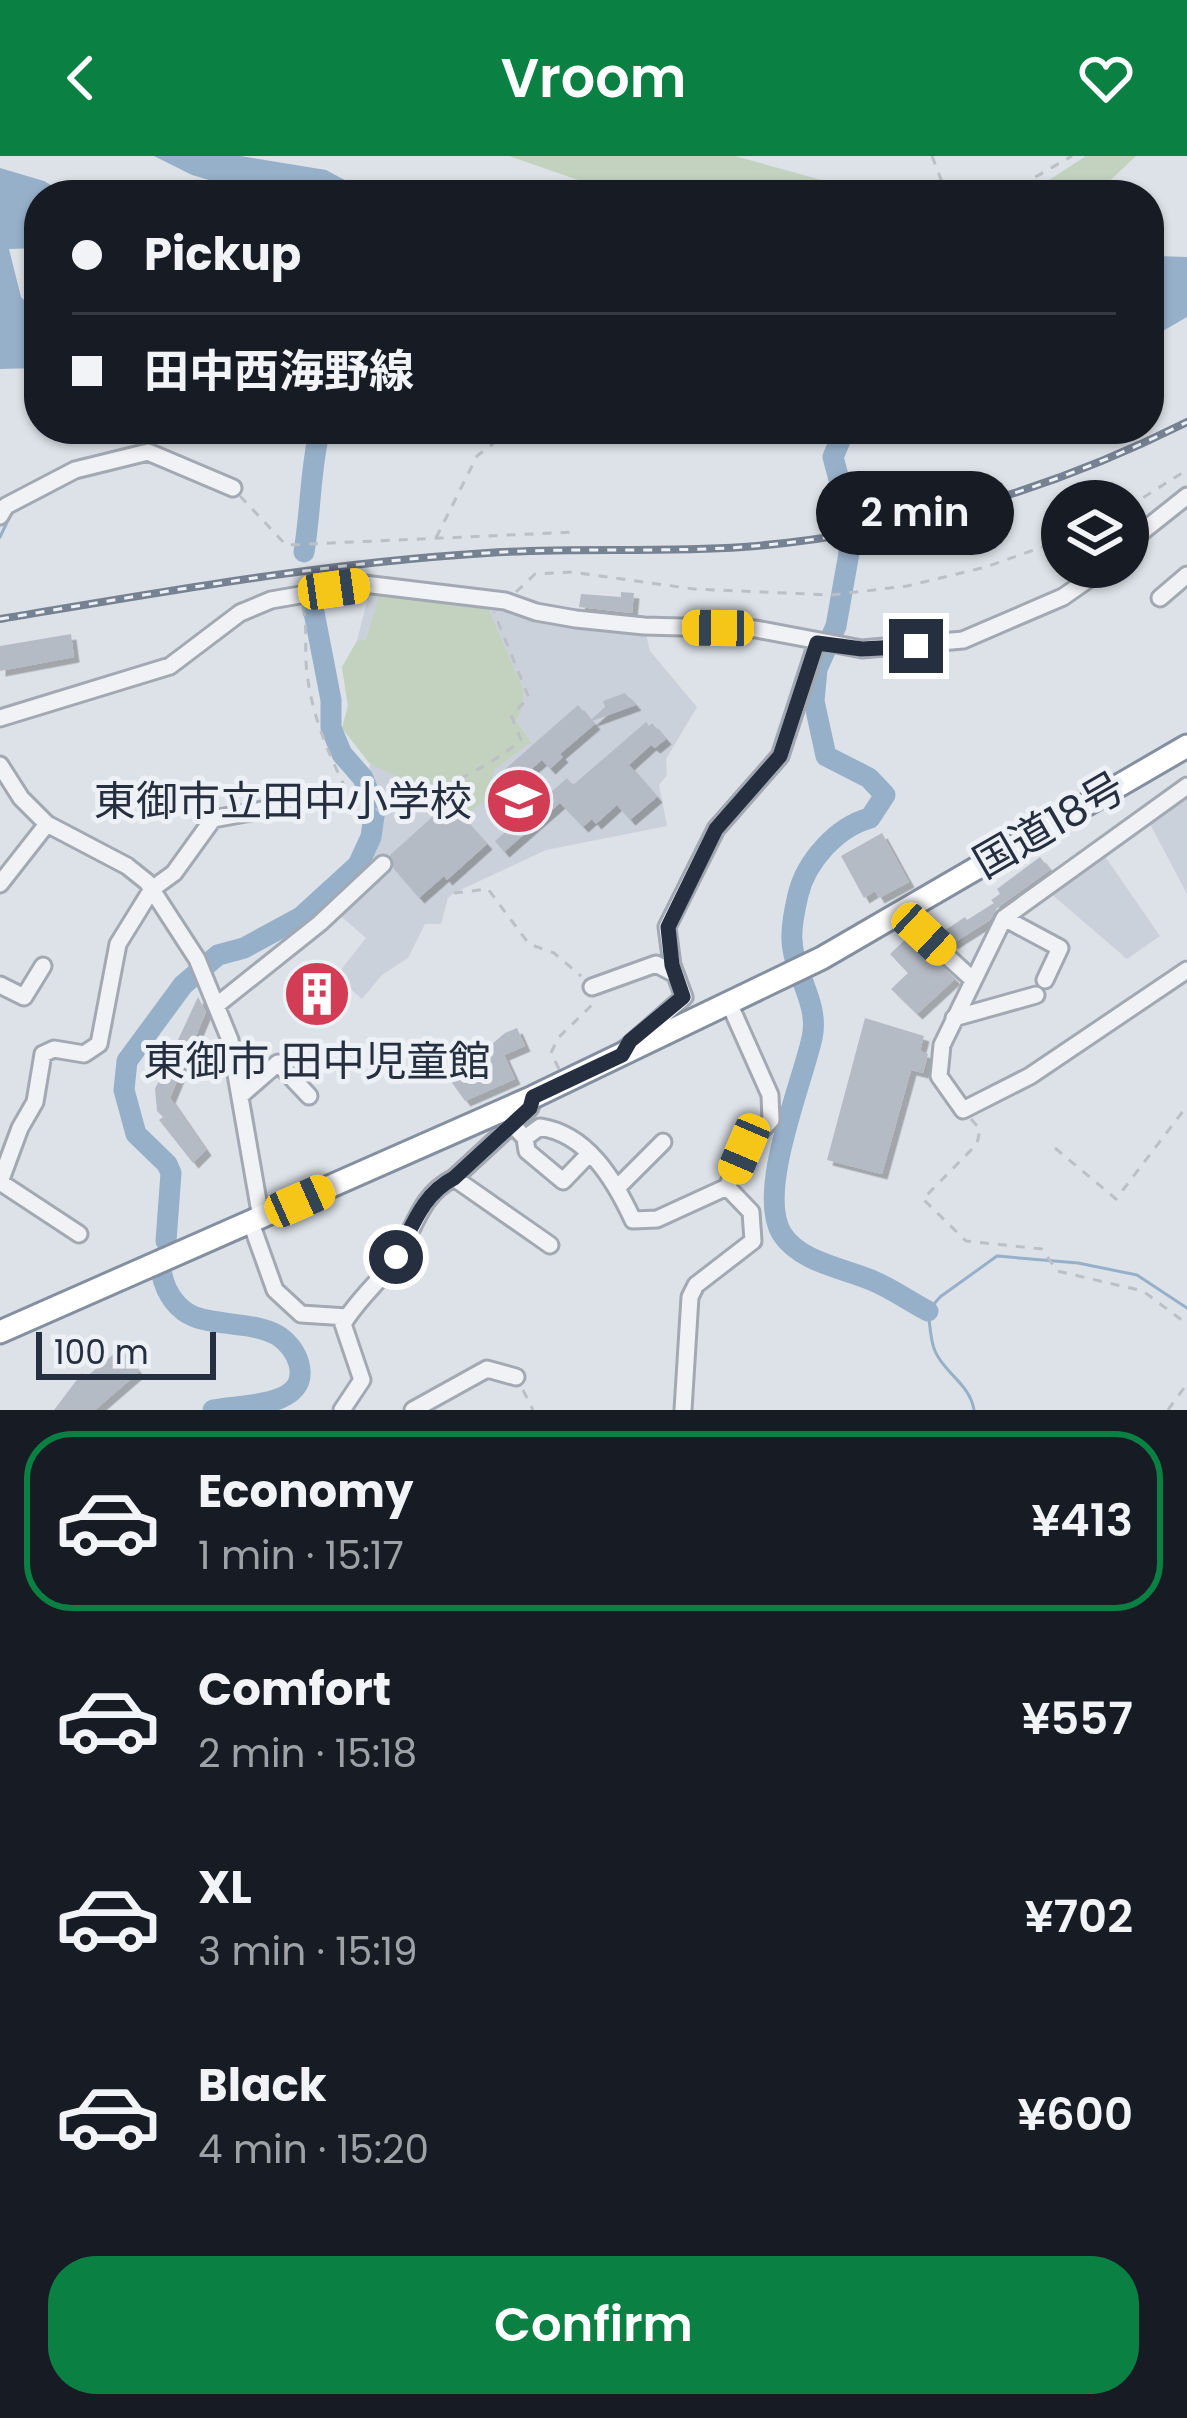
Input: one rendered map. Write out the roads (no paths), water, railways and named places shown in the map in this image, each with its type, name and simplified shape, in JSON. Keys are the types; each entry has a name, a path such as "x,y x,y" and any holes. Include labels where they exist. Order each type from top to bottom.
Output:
{"highway":[{"name":"国道18号","path":"0,1332 533,1097 822,958 1187,746"}],"street":[{"path":"0,516 6,506 75,470 148,452 233,488"},
{"path":"1149,526 1187,496"},
{"path":"1160,598 1187,575"},
{"path":"0,718 170,666 239,613 271,600 364,584 498,601 576,619 756,629 862,649 963,640 1076,588"},
{"path":"622,1055 630,1041 683,997 668,927 716,829 780,756 817,643"},
{"path":"0,765 21,798 47,824 127,866 152,890 197,958 230,1040 256,1220 275,1290 301,1314 347,1317"},
{"path":"1187,786 1004,918 942,1045 939,1076 962,1110 1030,1076 1187,970"},
{"path":"80,1234 0,1182 35,1102 43,1054 54,1048 84,1054 99,1044 118,944 152,890 174,873 213,819 279,807"},
{"path":"0,884 47,824"},
{"path":"217,1005 320,923 383,865"},
{"path":"911,906 924,934 972,979"},
{"path":"1004,918 1060,948 1045,980"},
{"path":"592,987 656,964 675,974"},
{"path":"0,985 24,997 43,966"},
{"path":"954,1018 1036,995"},
{"path":"525,1138 540,1126 564,1130 618,1187 633,1220 644,1222 727,1187 744,1149 771,1120 770,1095 728,1003"},
{"path":"240,1096 278,1064 309,1096"},
{"path":"351,1405 362,1380 343,1324 347,1317 396,1257 416,1214 444,1183 530,1108 533,1097"},
{"path":"512,1124 525,1138 527,1151 563,1180 589,1154"},
{"path":"618,1187 662,1141"},
{"path":"454,1178 550,1245"},
{"path":"683,1410 690,1297 696,1286 753,1241 751,1212 727,1187"},
{"path":"413,1410 487,1369 516,1377"}],"water":[{"path":"154,156 240,156 326,170 345,180 209,180"},
{"path":"0,168 41,180 24,180 24,248 9,249 24,300 24,368 0,369"},
{"path":"1164,256 1187,257 1187,317 1164,330"}],"waterway":[{"path":"304,552 317,444"},
{"path":"839,444 833,457 844,498 849,553 836,626 817,669 814,701 826,756 869,778 885,795 870,818 846,829 825,847 798,895 792,940 813,1025 777,1166 775,1216 782,1234 800,1251 878,1283 928,1311"},
{"path":"0,537 9,518"},
{"path":"166,1241 171,1173 136,1134 124,1090 127,1061 183,985 218,955 244,948 301,917 358,865 371,837 375,809 363,778 342,754 331,728 331,700 312,602"},
{"path":"974,1410 935,1351 928,1311 997,1256 1078,1263 1137,1275 1187,1308"},
{"path":"162,1275 173,1300 189,1314 268,1331 284,1340 298,1360 300,1379 283,1397 213,1410"}],"railway":[{"path":"1164,433 1187,422"},
{"path":"0,619 364,564 519,551 679,550 801,541 971,506 1140,444"}],"place":[{"name":"東御市立田中小学校","path":"519,801"},
{"name":"東御市 田中児童館","path":"317,994"}]}
